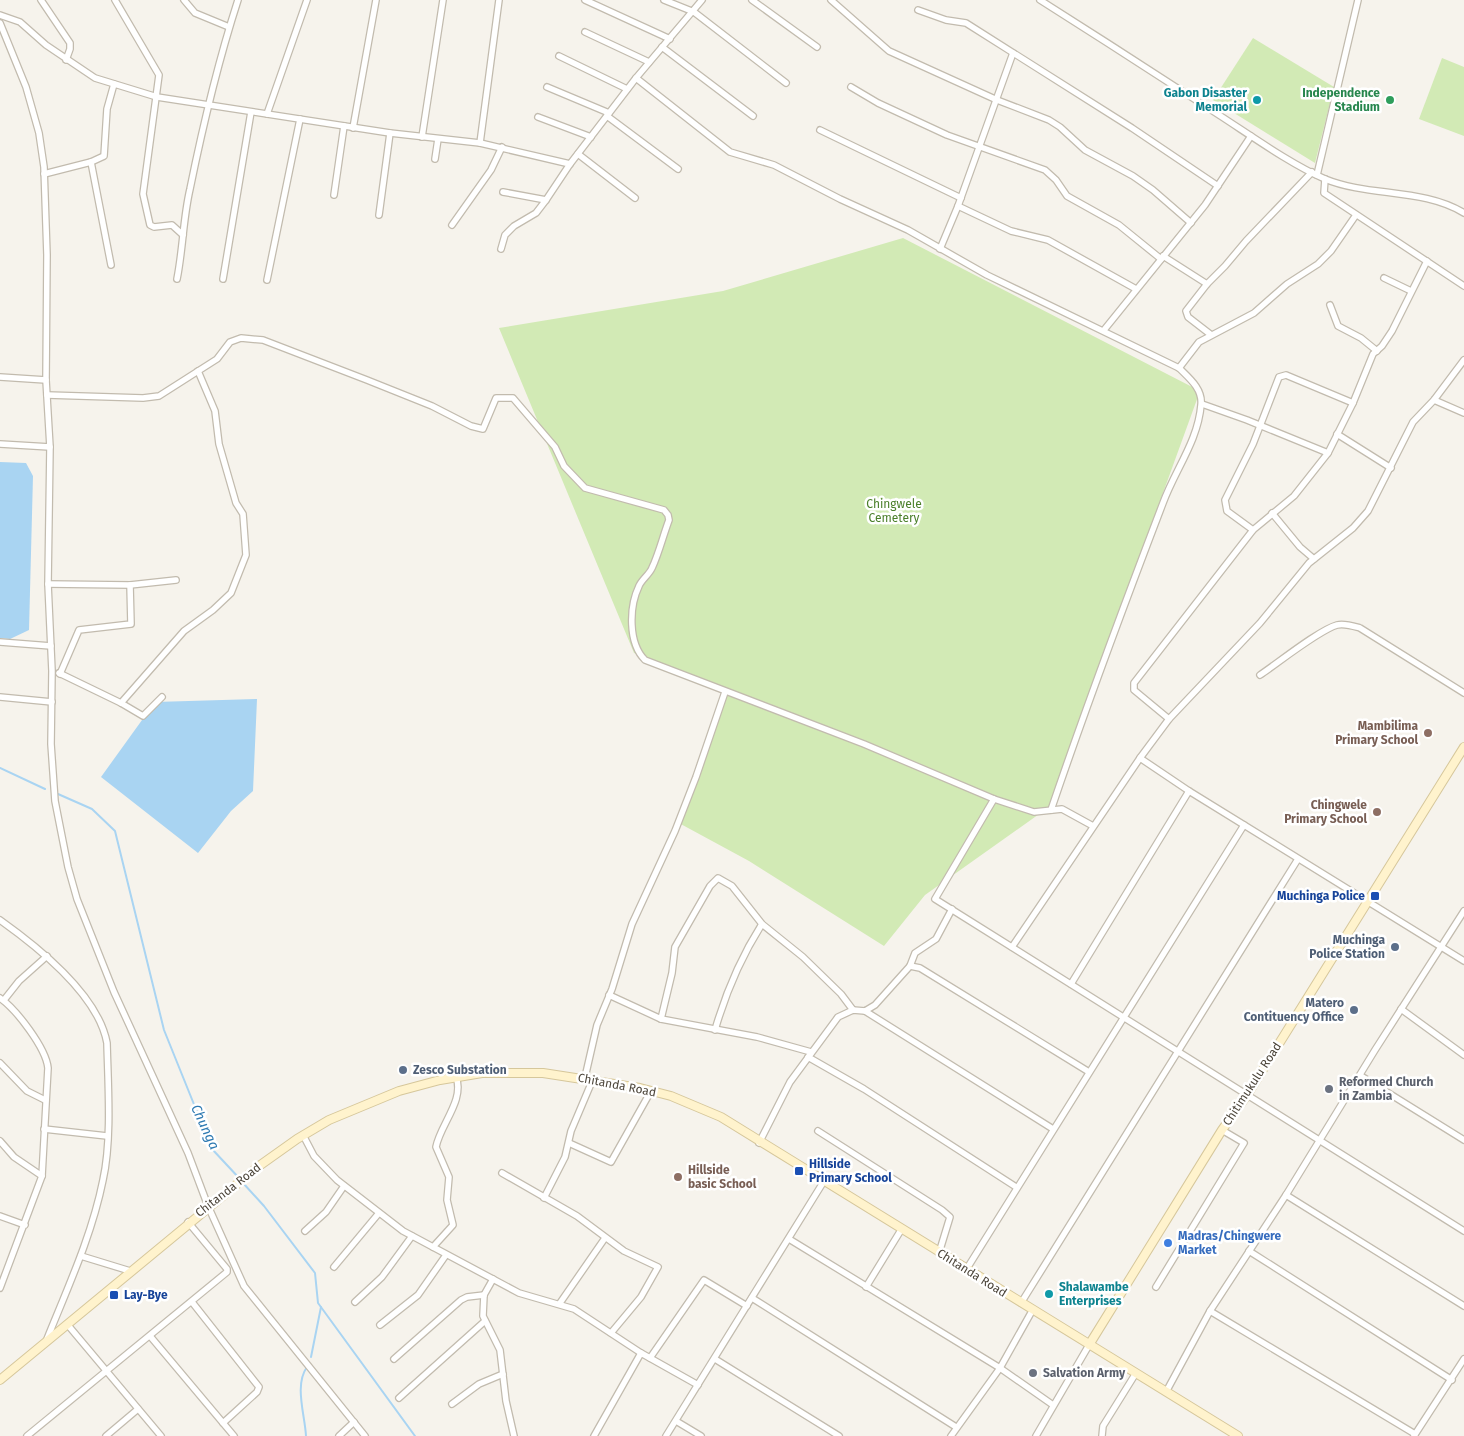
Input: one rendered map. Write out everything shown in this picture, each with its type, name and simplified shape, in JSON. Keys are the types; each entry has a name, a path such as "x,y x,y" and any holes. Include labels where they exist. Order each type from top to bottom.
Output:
{"street":[{"path":"41,0 70,43 66,60"},
{"path":"115,0 157,70 157,97 143,194 152,227 172,225 183,235"},
{"path":"184,0 195,13 229,27"},
{"path":"177,279 190,188 207,104 238,0"},
{"path":"267,114 307,0"},
{"path":"353,128 376,0"},
{"path":"422,137 443,0"},
{"path":"480,143 500,0"},
{"path":"586,0 670,38"},
{"path":"664,0 694,12 786,83"},
{"path":"501,249 505,235 514,226 536,212 627,89 694,12 702,0"},
{"path":"752,0 816,47"},
{"path":"832,0 889,51 997,100 1049,120 1060,127 1085,150 1132,176 1191,223"},
{"path":"1040,0 1251,136 1314,174 1349,187 1453,206 1464,213"},
{"path":"1210,334 1186,315 1186,311 1207,284 1314,174 1358,0"},
{"path":"918,10 946,20 966,24 1132,128 1218,186"},
{"path":"0,15 20,22 66,60 95,78 157,97 353,128 480,143 570,164"},
{"path":"0,24 26,88 39,133 44,174 47,255 46,396 50,448 48,584 52,671 54,794 75,893 114,992 188,1153 208,1206 244,1286 365,1436"},
{"path":"585,32 649,62"},
{"path":"662,47 753,116"},
{"path":"940,248 961,198 1013,53"},
{"path":"559,56 627,89"},
{"path":"636,78 730,152 774,165 840,199 908,230 987,275 1104,330 1179,368 1195,385 1201,395 1202,404 1193,440 1168,488 1125,600 1051,810"},
{"path":"44,174 91,162 104,156 107,109 114,84"},
{"path":"546,87 608,114 678,169"},
{"path":"851,87 878,103 979,148 1045,170 1056,180 1067,196 1119,224 1162,257 1207,284"},
{"path":"222,279 251,112"},
{"path":"538,117 591,136"},
{"path":"267,280 300,119"},
{"path":"334,195 344,126"},
{"path":"820,130 961,198"},
{"path":"379,214 390,133"},
{"path":"1104,330 1191,223 1251,136"},
{"path":"436,159 438,139"},
{"path":"452,225 491,170 502,147"},
{"path":"578,154 636,198"},
{"path":"91,162 111,265"},
{"path":"1325,179 1324,193 1464,286"},
{"path":"503,192 546,200"},
{"path":"958,206 1011,231 1048,240 1136,289"},
{"path":"1179,368 1199,342 1210,334 1254,313 1287,284 1318,264 1331,251 1356,215"},
{"path":"1169,719 1134,690 1134,683 1252,530 1294,496 1328,453 1353,403 1373,354 1392,331 1427,261"},
{"path":"1384,278 1411,291"},
{"path":"1330,305 1338,326 1361,338 1377,351"},
{"path":"46,396 155,397 217,359 230,342 241,338 251,338 263,340 367,380 432,406 471,426 483,429 496,398 513,398 555,447 564,466 585,488 664,510 668,515 669,520 654,566 650,573 642,580 634,597 632,628 640,655 645,660 864,744 994,799 1034,812 1062,809 1093,826"},
{"path":"1012,947 1093,826 1169,719 1260,623 1296,577 1314,559 1353,528 1368,511 1413,422 1434,400 1464,360"},
{"path":"121,703 184,631 213,610 231,592 246,556 243,514 236,503 219,444 215,411 198,371"},
{"path":"1252,530 1227,511 1225,506 1279,377 1286,375 1353,403"},
{"path":"0,377 46,380"},
{"path":"1434,400 1464,413"},
{"path":"1202,404 1328,453"},
{"path":"1337,434 1390,468"},
{"path":"0,444 50,448"},
{"path":"1272,513 1300,547 1314,559"},
{"path":"48,584 130,585 176,580"},
{"path":"60,674 79,630 131,624 130,585"},
{"path":"1260,675 1325,631 1339,624 1360,628 1464,692"},
{"path":"0,642 51,646"},
{"path":"52,671 121,703 143,716 162,697"},
{"path":"586,1073 597,1025 609,995 632,924 675,831 725,692"},
{"path":"0,698 52,702"},
{"name":"Chitimukulu Road","path":"1090,1345 1222,1130 1246,1095 1464,747"},
{"path":"1140,758 1189,791 1464,961"},
{"path":"1071,984 1189,791"},
{"path":"994,799 934,898 1464,1231"},
{"path":"966,1270 1016,1187 1244,825"},
{"path":"1021,1303 1180,1051 1298,859"},
{"path":"661,1019 669,988 675,947 715,879 721,879 732,886 762,924 803,957 841,994 853,1010"},
{"path":"865,1011 875,1005 910,966 915,953 936,939 952,909"},
{"path":"1166,1392 1210,1311 1286,1195 1464,911"},
{"path":"0,919 47,956 79,991 106,1038 107,1136 104,1179 81,1256 47,1339"},
{"path":"715,1030 739,963 762,924"},
{"path":"0,1288 42,1176 47,1061 32,1035 2,999 47,956"},
{"path":"910,966 920,968 1089,1072"},
{"path":"609,995 661,1019 757,1037 810,1055 1016,1187"},
{"path":"1401,1009 1464,1055"},
{"path":"759,1143 776,1106 810,1055 838,1017 853,1010 865,1011 1053,1129"},
{"path":"0,1063 27,1091 45,1100"},
{"name":"Chitanda Road","path":"0,1380 233,1185 303,1135 329,1120 399,1091 456,1077 514,1072 593,1080 651,1091 721,1117 759,1143 824,1181 939,1254 1238,1436"},
{"path":"1361,1076 1464,1140"},
{"path":"433,1247 453,1225 447,1200 449,1177 436,1147 456,1098 458,1088 456,1077"},
{"path":"544,1198 556,1177 569,1143 571,1131 593,1080"},
{"path":"569,1143 611,1162 651,1091"},
{"path":"44,1129 107,1136"},
{"path":"1156,1287 1244,1143 1222,1130"},
{"path":"818,1131 950,1217 939,1254"},
{"path":"303,1135 314,1156 344,1186 412,1236 519,1293 574,1308 640,1353 698,1385"},
{"path":"0,1141 14,1157 42,1176"},
{"path":"502,1173 577,1216 624,1251 654,1264 658,1269 632,1310 611,1333"},
{"path":"666,1436 824,1181"},
{"path":"305,1231 326,1212 344,1186"},
{"path":"1286,1195 1464,1306"},
{"path":"334,1267 379,1213"},
{"path":"0,1216 25,1225"},
{"path":"27,1436 228,1271 188,1222"},
{"path":"866,1287 901,1230"},
{"path":"355,1302 382,1277 412,1236"},
{"path":"560,1303 605,1238"},
{"path":"789,1239 1000,1368 1053,1405"},
{"path":"1249,1251 1452,1380"},
{"path":"380,1325 418,1295 446,1255"},
{"path":"81,1256 130,1271"},
{"path":"493,1279 484,1295 485,1321 500,1350 502,1374 514,1436"},
{"path":"650,1358 704,1280 747,1306"},
{"path":"394,1359 461,1300 467,1297 484,1295"},
{"path":"752,1298 956,1427"},
{"path":"192,1302 259,1387 257,1392 223,1423"},
{"path":"951,1436 1000,1368 1032,1311"},
{"path":"1210,1311 1414,1435 1452,1380 1464,1359"},
{"path":"398,1398 485,1321"},
{"path":"67,1324 161,1436"},
{"path":"150,1336 234,1436"},
{"path":"1036,1436 1090,1345"},
{"path":"594,1436 640,1353"},
{"path":"715,1358 838,1436"},
{"path":"1102,1436 1103,1426 1136,1373"},
{"path":"452,1404 479,1384 502,1374"},
{"path":"106,1436 138,1409"},
{"path":"676,1421 701,1436"},
{"path":"338,1436 354,1422"}],"green space":[{"path":"1253,38 1334,87 1315,163 1213,100"},
{"path":"1442,58 1464,67 1464,136 1419,119"},
{"name":"Chingwele Cemetery","path":"903,238 1200,391 1049,807 925,895 884,946 749,861 677,822 724,690 634,653 499,328 723,291"}],"water":[{"path":"0,462 26,463 33,476 29,630 10,639 0,638"},
{"path":"257,699 253,791 231,811 198,853 101,777 155,702"}],"waterway":[{"name":"Chunga","path":"0,768 45,789"},
{"name":"Chunga","path":"58,794 92,809 115,831 164,1030 212,1149 240,1179"},
{"name":"Chunga","path":"243,1183 264,1206 315,1273 318,1303 415,1436"},
{"path":"311,1357 321,1307"},
{"path":"306,1436 301,1400 301,1382 307,1367"}],"place":[{"name":"Gabon Disaster Memorial","path":"1257,100"},
{"name":"Independence Stadium","path":"1390,100"},
{"name":"Mambilima Primary School","path":"1428,733"},
{"name":"Chingwele Primary School","path":"1377,812"},
{"name":"Muchinga Police","path":"1375,896"},
{"name":"Muchinga Police Station","path":"1395,947"},
{"name":"Matero Contituency Office","path":"1354,1010"},
{"name":"Zesco Substation","path":"403,1070"},
{"name":"Reformed Church in Zambia","path":"1329,1089"},
{"name":"Hillside Primary School","path":"799,1171"},
{"name":"Hillside basic School","path":"678,1177"},
{"name":"Madras/Chingwere Market","path":"1168,1243"},
{"name":"Shalawambe Enterprises","path":"1049,1294"},
{"name":"Lay-Bye","path":"114,1295"},
{"name":"Salvation Army","path":"1033,1373"}]}
